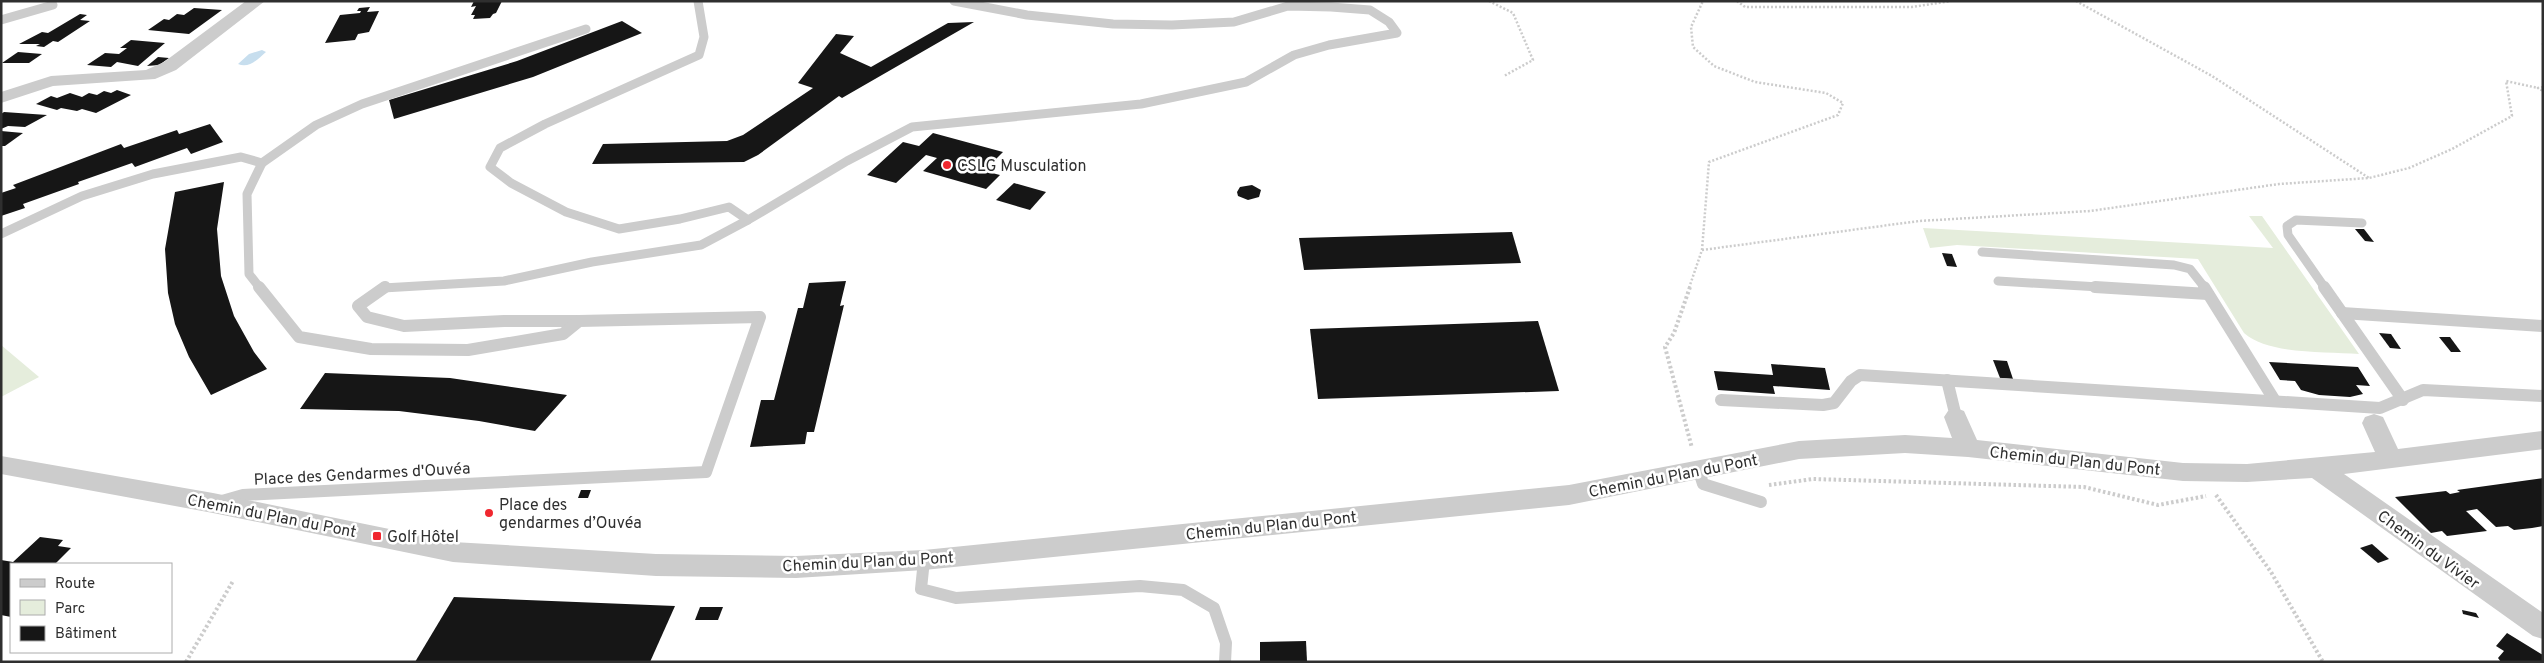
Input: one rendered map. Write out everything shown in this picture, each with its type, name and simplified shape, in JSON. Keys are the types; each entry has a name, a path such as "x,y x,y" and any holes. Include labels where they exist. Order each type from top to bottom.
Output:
{"street":[{"path":"1,98 51,81 149,75 170,66 257,1"},
{"path":"2372,415 2390,458"},
{"path":"1956,417 1968,448"},
{"name":"Chemin du Plan du Pont","path":"1,465 213,504 453,552 656,566 796,567 924,560 1569,495 1698,468 1799,450 1905,444 1968,448 2183,472 2209,483 2247,473 2317,468 2543,440"},
{"name":"Chemin du Vivier","path":"2317,468 2543,628"}],"lane":[{"path":"698,1 704,37 699,55 545,124 500,148 490,168 511,183 566,212 619,229 680,219 729,207 748,220"},
{"path":"579,321 504,321 404,326 366,316 358,306 385,287 504,281 592,262 700,245 748,220 847,161 912,127 1142,104 1246,82 1294,55 1329,45 1397,32 1389,22 1370,10 1331,7 1288,6 1234,22 1153,25 1113,24 1027,15 954,1"},
{"path":"1,20 53,5"},
{"path":"579,321 563,334 468,350 371,349 299,337 249,274 247,194 262,164 316,125 362,104 586,29"},
{"path":"1,234 82,196 152,174 241,157 262,164"},
{"path":"2362,223 2296,220 2287,226 2288,235 2403,400"},
{"path":"1982,252 2182,266 2190,269 2197,276 2275,401"},
{"path":"1998,281 2208,294"},
{"path":"2342,313 2543,326"},
{"name":"Place des Gendarmes d'Ouvéa","path":"213,504 243,495 515,483 706,472 760,317 579,321"},
{"path":"1721,400 1823,405 1834,403 1851,381 1860,374 2275,401 2372,415 2380,408 2403,400 2423,390 2543,396"},
{"path":"1947,380 1956,417"},
{"path":"1698,468 1703,484 1760,502"},
{"path":"924,560 921,589 956,598 1140,586 1183,590 1214,608 1226,643 1225,662"}],"path":[{"path":"1489,1 1513,13 1533,60 1504,76"},
{"path":"1698,468 1665,347 1674,333 1702,250 1709,162 1838,115 1843,103 1826,93 1755,82 1714,66 1693,47 1691,27 1703,1"},
{"path":"1737,1 1745,7 1912,6 1951,1"},
{"path":"2076,1 2212,76 2369,178"},
{"path":"1702,250 1919,221 2090,211 2230,193 2279,184 2369,178 2409,168 2452,149 2512,116 2506,81 2538,88 2543,91"},
{"path":"2538,88 2543,87"},
{"path":"1766,486 1813,479 2084,487 2158,505 2209,483"},
{"path":"2209,483 2222,494"},
{"path":"2209,483 2271,572 2323,662"},
{"path":"186,662 233,581"}],"green space":[{"path":"2249,216 2262,216 2359,354 2282,349 2254,340 2244,333 2198,259 1957,245 1930,248 1923,228 2273,248"},
{"path":"1,345 39,377 1,397"}],"water":[{"path":"262,50 266,52 253,63 246,65 238,64 249,54"}],"building":[{"path":"474,1 502,1 496,13 490,18 473,19 475,15 471,15 476,6 471,7"},
{"path":"370,7 367,12 379,11 369,32 358,34 355,40 325,43 340,15 360,13 361,11 357,11 359,8"},
{"path":"194,8 222,10 189,34 148,30 164,19 169,20 177,14 184,15"},
{"path":"80,14 87,15 80,20 90,21 58,42 53,41 44,47 36,46 40,44 19,44 42,32 48,33"},
{"path":"622,21 642,33 533,77 394,119 389,100 517,61"},
{"path":"974,22 842,98 839,96 758,155 744,162 592,164 603,144 727,141 743,135 813,88 798,83 836,34 854,36 840,53 871,67 948,23"},
{"path":"131,40 165,43 138,66 117,62 111,67 87,65 105,53 119,54 127,48 120,48"},
{"path":"18,52 42,54 29,63 2,63"},
{"path":"158,57 169,58 159,65 147,66"},
{"path":"117,90 131,95 96,113 82,109 77,111 61,108 57,110 36,104 51,96 57,98 70,93 82,97 89,93 97,95 104,91 111,93"},
{"path":"4,112 47,115 25,127 8,126 1,129 1,114"},
{"path":"210,124 223,142 191,154 187,148 135,167 132,163 23,204 25,208 1,216 1,193 16,188 13,185 121,144 124,148 177,130 179,134"},
{"path":"1,131 23,133 5,146 1,146"},
{"path":"933,133 1003,152 984,171 1000,175 986,189 923,171 937,158 926,155 896,183 867,175 903,142 919,146"},
{"path":"224,182 217,229 221,276 234,316 254,352 267,369 211,395 189,357 175,324 168,293 165,249 175,192"},
{"path":"1014,183 1046,192 1030,210 996,200"},
{"path":"1252,185 1261,190 1259,197 1248,200 1238,196 1237,192 1240,187"},
{"path":"2355,229 2364,229 2374,242 2365,241"},
{"path":"1512,232 1521,263 1304,270 1299,238"},
{"path":"1942,253 1952,254 1957,267 1947,266"},
{"path":"846,281 840,306 844,305 814,432 807,432 805,444 750,447 761,400 774,400 798,308 803,308 809,283"},
{"path":"1538,321 1559,391 1318,399 1310,329"},
{"path":"2379,333 2391,334 2401,349 2390,348"},
{"path":"2439,337 2450,337 2461,352 2451,352"},
{"path":"1993,360 2007,361 2013,379 2000,378"},
{"path":"2269,362 2358,367 2370,386 2356,385 2363,394 2350,397 2319,395 2301,390 2295,381 2280,380"},
{"path":"1771,364 1825,368 1830,390 1773,386 1775,394 1718,390 1714,371 1773,375"},
{"path":"325,373 450,378 567,395 535,431 479,421 399,411 300,409"},
{"path":"2543,478 2543,526 2532,528 2514,530 2508,526 2496,527 2477,509 2466,511 2487,531 2447,536 2442,531 2431,533 2395,497 2446,491 2450,494 2460,492 2457,490"},
{"path":"581,490 591,490 588,498 578,498"},
{"path":"40,537 63,540 58,546 71,548 56,563 10,563 10,617 1,615 1,560 13,562"},
{"path":"2372,544 2389,559 2378,563 2360,548"},
{"path":"454,597 675,606 650,662 415,662"},
{"path":"700,607 723,607 718,620 695,620"},
{"path":"2462,610 2476,613 2479,618 2463,614"},
{"path":"2507,633 2543,655 2543,662 2501,662 2498,658 2504,651 2496,646"},
{"path":"1306,641 1307,661 1260,661 1260,642"}],"place":[{"name":"CSLG Musculation","path":"947,165"},
{"name":"Place des gendarmes d’Ouvéa","path":"489,513"},
{"name":"Golf Hôtel","path":"377,536"}]}
